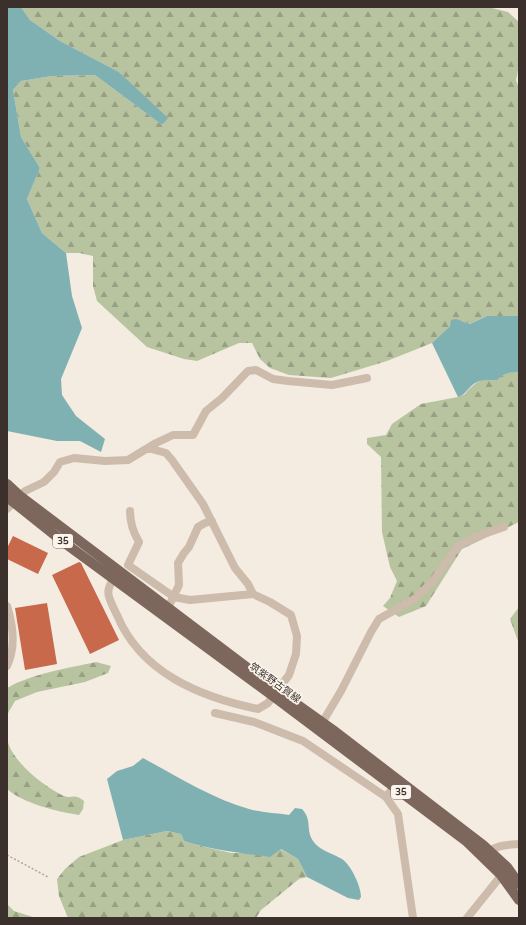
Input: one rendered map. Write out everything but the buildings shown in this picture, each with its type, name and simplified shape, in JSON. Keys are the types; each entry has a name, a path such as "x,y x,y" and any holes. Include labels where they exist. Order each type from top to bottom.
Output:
{"main road":[{"name":"筑紫野古賀線","path":"7,484 12,501 66,544 168,608 275,693 322,723 396,784"},
{"name":"筑紫野古賀線","path":"116,575 396,784 487,854 519,884"},
{"name":"筑紫野古賀線","path":"504,871 519,900"}],"street":[{"path":"12,501 25,491 44,482 54,472 60,462 74,458 105,461 128,460 173,435 193,435 206,411 222,398 248,371 256,370 273,379 332,385 367,378"},
{"path":"148,448 166,453 172,460 203,504 234,568 248,584 253,594"},
{"path":"116,575 109,584 108,591 122,628 150,662 170,678 198,691 226,701 258,709 268,703 289,676 296,654 297,636 292,615 253,594 190,600 174,597 128,565 139,542 132,530 130,511"},
{"path":"168,608 179,585 178,563 184,552 189,547 198,528 205,523 212,521"},
{"path":"322,723 341,691 379,619 416,598 433,581 457,547 475,537 504,527"},
{"path":"7,606 11,621 12,639 10,660 7,666"},
{"path":"215,713 254,722 303,741 386,797 398,814 414,918"},
{"path":"386,797 396,784"},
{"path":"487,854 500,846 519,844"},
{"path":"467,918 504,871"}],"path":[{"path":"7,854 48,877"}],"green space":[{"path":"21,7 488,7 508,12 519,22 519,66 516,80 519,88 519,316 487,316 470,324 462,321 450,326 432,343 387,361 331,378 289,375 270,368 260,359 252,343 239,343 197,361 184,359 147,347 97,301 93,286 93,256 79,253 66,253 42,233 27,199 40,168 21,137 13,90 21,81 52,76 95,75 162,125 167,118 119,72 60,41 30,20"},
{"path":"511,372 519,372 519,522 462,549 426,606 399,617 383,606 390,598 397,581 390,567 382,532 381,457 367,444 367,438 386,435 392,424 421,404 458,397 465,394 476,383 483,380 490,380"},
{"path":"519,607 519,644 510,619"},
{"path":"96,662 111,666 108,673 85,682 37,692 15,701 7,715 7,688 38,675"},
{"path":"7,738 14,755 29,772 56,792 67,797 78,797 84,801 83,809 79,815 61,812 31,803 7,789"},
{"path":"167,831 181,834 184,841 231,853 280,849 298,859 307,877 299,879 261,910 256,918 68,918 59,896 57,879 65,869 79,857 123,840"},
{"path":"7,904 14,911 36,918 7,918"}],"water":[{"path":"7,7 21,7 30,20 60,41 119,72 168,118 162,125 95,75 52,76 21,81 13,90 21,137 40,168 27,199 42,233 66,253 72,296 82,328 61,379 62,395 76,416 105,439 101,452 80,441 57,441 7,431"},
{"path":"487,316 519,316 519,372 507,373 497,380 480,381 472,385 458,397 432,343 450,326 451,320 456,319 470,324"},
{"path":"143,758 195,786 235,805 259,811 289,815 295,808 302,809 307,817 310,835 313,841 323,850 342,859 349,866 355,876 361,892 361,897 359,900 348,898 307,877 298,859 281,849 270,857 227,851 184,841 181,834 167,831 123,840 107,779 117,771 133,766"}]}
